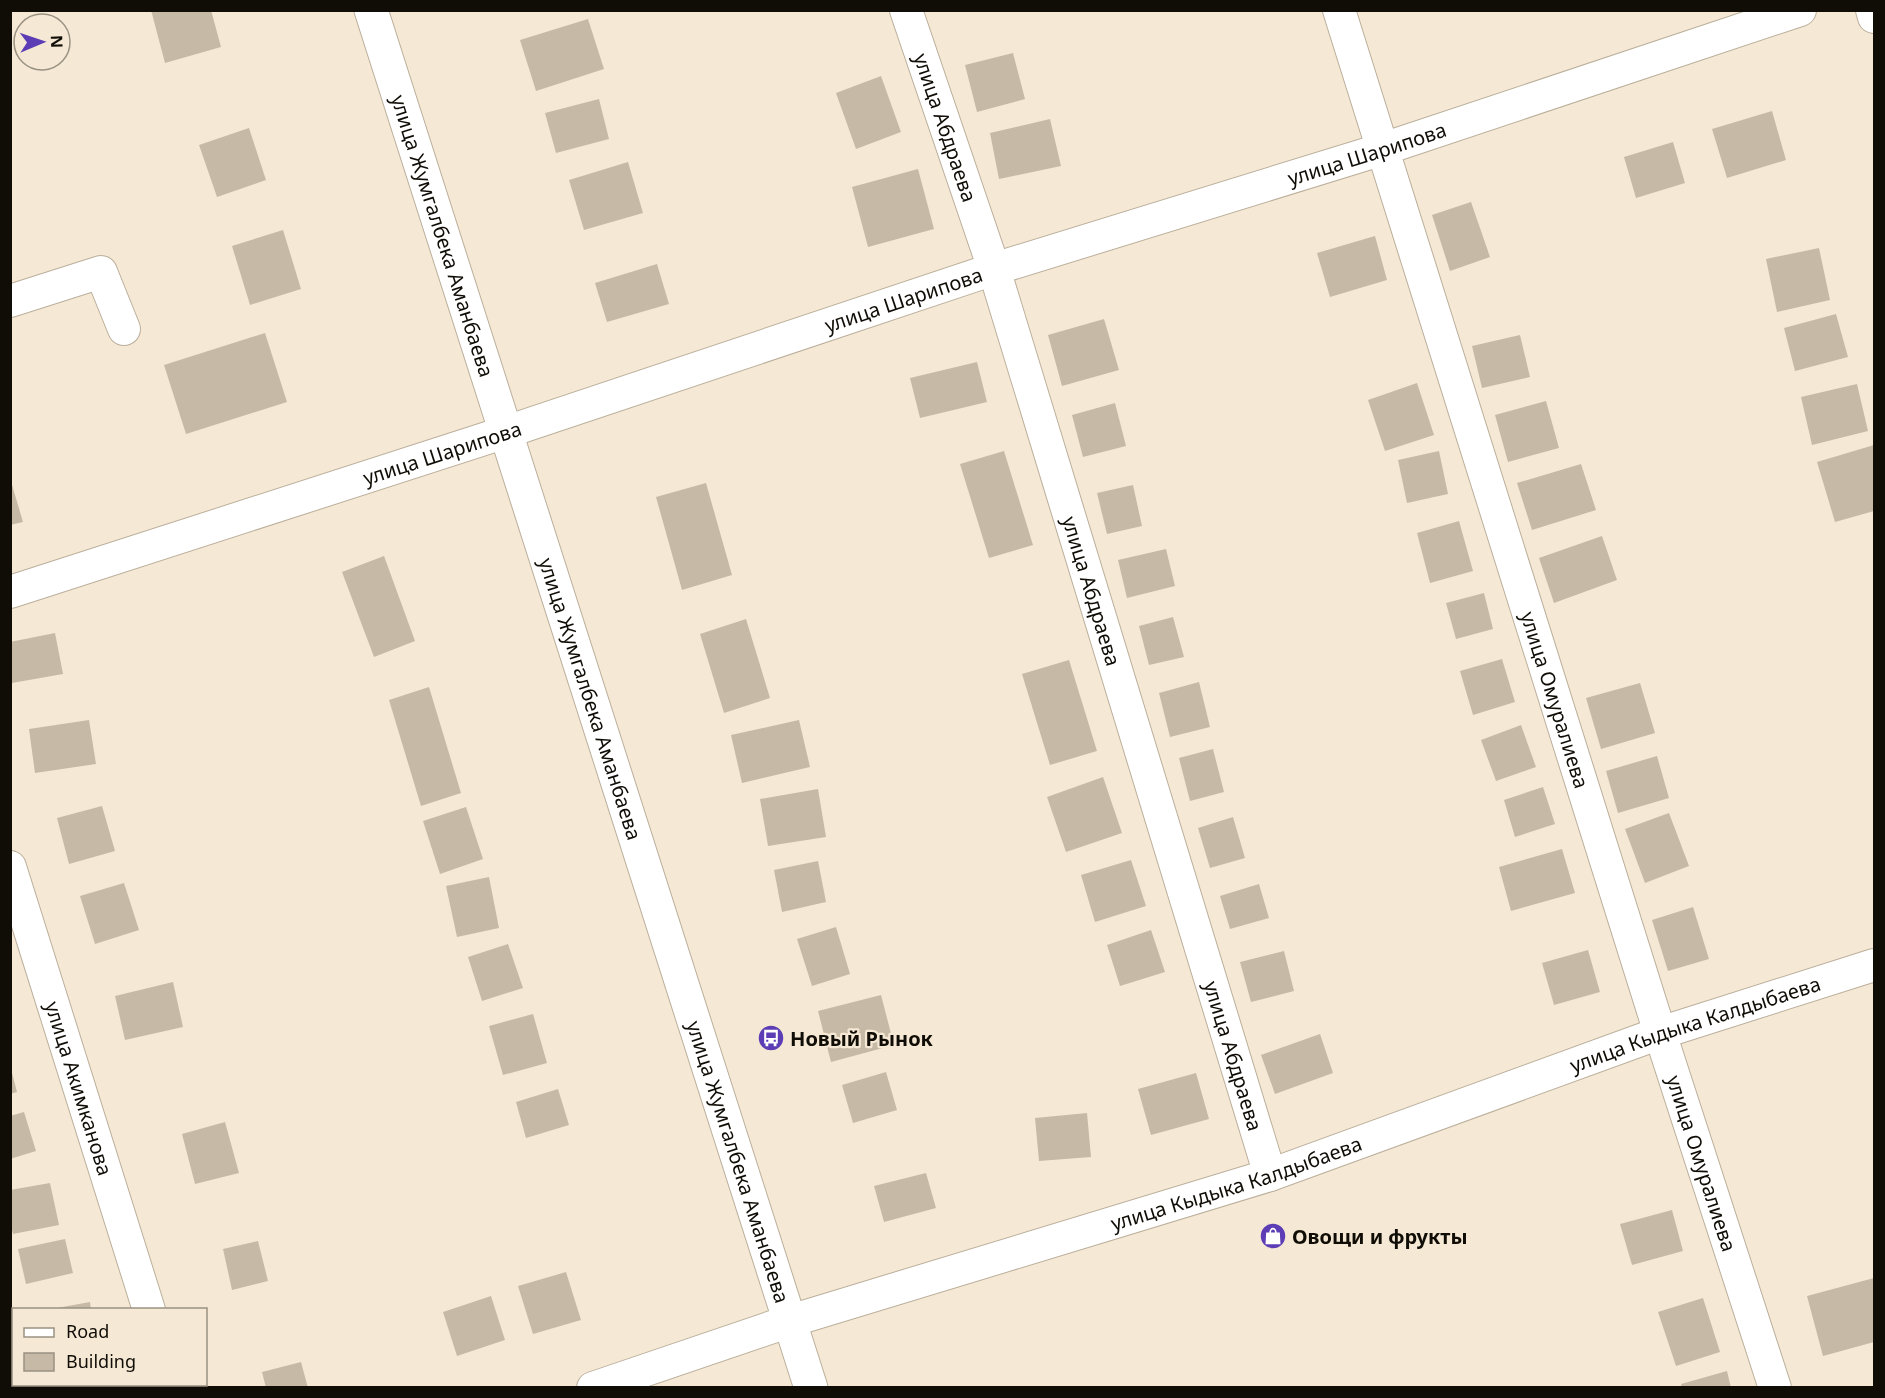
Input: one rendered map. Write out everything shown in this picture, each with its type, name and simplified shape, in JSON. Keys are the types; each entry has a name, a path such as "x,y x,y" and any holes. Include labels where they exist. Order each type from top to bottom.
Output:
{"main road":[{"name":"улица Жумгалбека Аманбаева","path":"371,10 811,1388"}],"street":[{"name":"улица Абдраева","path":"906,10 994,269 1270,1175"},
{"name":"улица Омуралиева","path":"1339,10 1659,1033 1775,1388"},
{"name":"улица Шарипова","path":"10,592 506,432 994,269 1383,149 1800,10"},
{"path":"1872,10 1875,17"},
{"path":"10,301 101,272 124,329"},
{"name":"улица Акимканова","path":"10,867 148,1308"},
{"name":"улица Кыдыка Калдыбаева","path":"593,1388 790,1322 1270,1175 1659,1033 1875,965"}],"building":[{"path":"151,10 211,10 221,47 165,63"},
{"path":"588,19 604,69 536,91 520,40"},
{"path":"1013,53 1025,99 977,112 965,65"},
{"path":"881,76 901,132 856,149 836,93"},
{"path":"599,99 609,139 556,153 545,113"},
{"path":"1772,111 1786,160 1727,178 1712,129"},
{"path":"1050,119 1061,166 999,179 990,133"},
{"path":"249,128 266,180 217,197 199,145"},
{"path":"1673,142 1685,183 1636,198 1624,157"},
{"path":"628,162 643,213 584,230 569,180"},
{"path":"918,169 934,229 868,247 852,187"},
{"path":"1471,202 1490,257 1450,271 1432,215"},
{"path":"283,230 301,289 250,305 232,246"},
{"path":"1375,236 1387,280 1330,297 1317,253"},
{"path":"1819,248 1830,300 1777,312 1766,259"},
{"path":"657,264 669,304 607,322 595,283"},
{"path":"1836,314 1848,357 1795,371 1784,328"},
{"path":"1104,319 1119,370 1062,386 1048,335"},
{"path":"265,333 287,402 186,434 164,365"},
{"path":"1520,335 1530,377 1482,388 1472,346"},
{"path":"977,362 987,402 920,418 910,378"},
{"path":"1417,383 1434,435 1385,451 1368,400"},
{"path":"1857,384 1868,431 1812,445 1801,397"},
{"path":"1546,401 1559,448 1508,462 1495,415"},
{"path":"1115,403 1126,446 1083,457 1072,415"},
{"path":"1874,445 1874,511 1835,522 1817,462"},
{"path":"1004,451 1033,545 989,558 960,464"},
{"path":"1439,451 1448,494 1407,503 1398,460"},
{"path":"1581,464 1596,510 1532,530 1517,483"},
{"path":"10,478 23,522 10,525"},
{"path":"706,483 732,575 682,590 656,497"},
{"path":"1133,485 1142,526 1107,534 1097,493"},
{"path":"1459,521 1473,571 1430,583 1417,533"},
{"path":"1602,536 1617,580 1554,603 1539,558"},
{"path":"1166,549 1175,586 1127,598 1118,560"},
{"path":"384,556 415,641 374,657 342,572"},
{"path":"1484,593 1493,629 1456,639 1446,603"},
{"path":"1173,617 1184,657 1149,665 1139,626"},
{"path":"746,619 770,698 724,713 700,634"},
{"path":"55,633 63,674 12,683 10,642"},
{"path":"1502,659 1515,702 1473,715 1460,671"},
{"path":"1069,660 1097,751 1050,765 1022,674"},
{"path":"1199,682 1210,727 1170,737 1159,693"},
{"path":"1640,683 1655,733 1601,749 1586,698"},
{"path":"429,687 461,793 421,806 389,700"},
{"path":"89,720 96,764 35,773 29,729"},
{"path":"799,720 810,767 742,783 731,735"},
{"path":"1521,725 1536,767 1496,781 1481,740"},
{"path":"1213,749 1224,792 1190,801 1179,758"},
{"path":"1657,756 1669,798 1618,813 1606,771"},
{"path":"1103,777 1122,833 1066,852 1047,797"},
{"path":"1543,787 1555,824 1515,837 1504,800"},
{"path":"818,789 826,837 768,846 760,799"},
{"path":"102,806 115,851 69,864 57,818"},
{"path":"466,807 483,859 440,874 423,821"},
{"path":"1669,813 1689,866 1645,883 1625,829"},
{"path":"1233,817 1245,858 1210,868 1198,828"},
{"path":"1562,849 1575,893 1511,911 1499,867"},
{"path":"1131,860 1146,906 1095,922 1081,875"},
{"path":"818,861 826,902 782,912 774,870"},
{"path":"489,877 499,928 457,937 446,886"},
{"path":"124,883 139,930 95,944 80,896"},
{"path":"1259,884 1269,918 1230,929 1220,896"},
{"path":"1693,907 1709,959 1668,971 1652,920"},
{"path":"836,927 850,974 812,986 797,939"},
{"path":"1151,930 1165,972 1120,986 1107,945"},
{"path":"508,944 523,988 482,1001 468,957"},
{"path":"1588,950 1600,992 1554,1005 1542,963"},
{"path":"1284,951 1294,991 1251,1002 1240,962"},
{"path":"173,982 183,1027 125,1040 115,996"},
{"path":"881,995 894,1045 831,1062 818,1011"},
{"path":"533,1014 547,1063 503,1075 489,1026"},
{"path":"1320,1034 1333,1073 1275,1094 1261,1055"},
{"path":"10,1070 17,1092 10,1094"},
{"path":"886,1072 897,1110 853,1123 842,1085"},
{"path":"1196,1073 1209,1119 1151,1135 1138,1089"},
{"path":"558,1089 569,1125 526,1138 516,1102"},
{"path":"24,1112 36,1151 10,1159 10,1116"},
{"path":"1087,1113 1091,1157 1039,1161 1035,1118"},
{"path":"225,1122 239,1173 195,1184 182,1134"},
{"path":"926,1173 936,1208 884,1222 874,1186"},
{"path":"50,1183 59,1225 13,1234 10,1222 10,1190"},
{"path":"1672,1210 1683,1251 1632,1265 1620,1224"},
{"path":"65,1239 73,1273 26,1284 18,1249"},
{"path":"258,1241 268,1281 232,1290 223,1249"},
{"path":"566,1272 581,1320 533,1334 518,1286"},
{"path":"1874,1278 1874,1342 1823,1356 1807,1296"},
{"path":"491,1296 505,1340 457,1356 443,1312"},
{"path":"1703,1298 1720,1352 1676,1366 1658,1312"},
{"path":"90,1302 91,1308 57,1308"},
{"path":"301,1362 308,1388 266,1388 262,1372"},
{"path":"1727,1371 1731,1388 1682,1388 1681,1384"},
{"path":"82,1386 110,1386 111,1388 82,1388"}],"place":[{"name":"Новый Рынок","path":"771,1038"},
{"name":"Овощи и фрукты","path":"1273,1236"}]}
